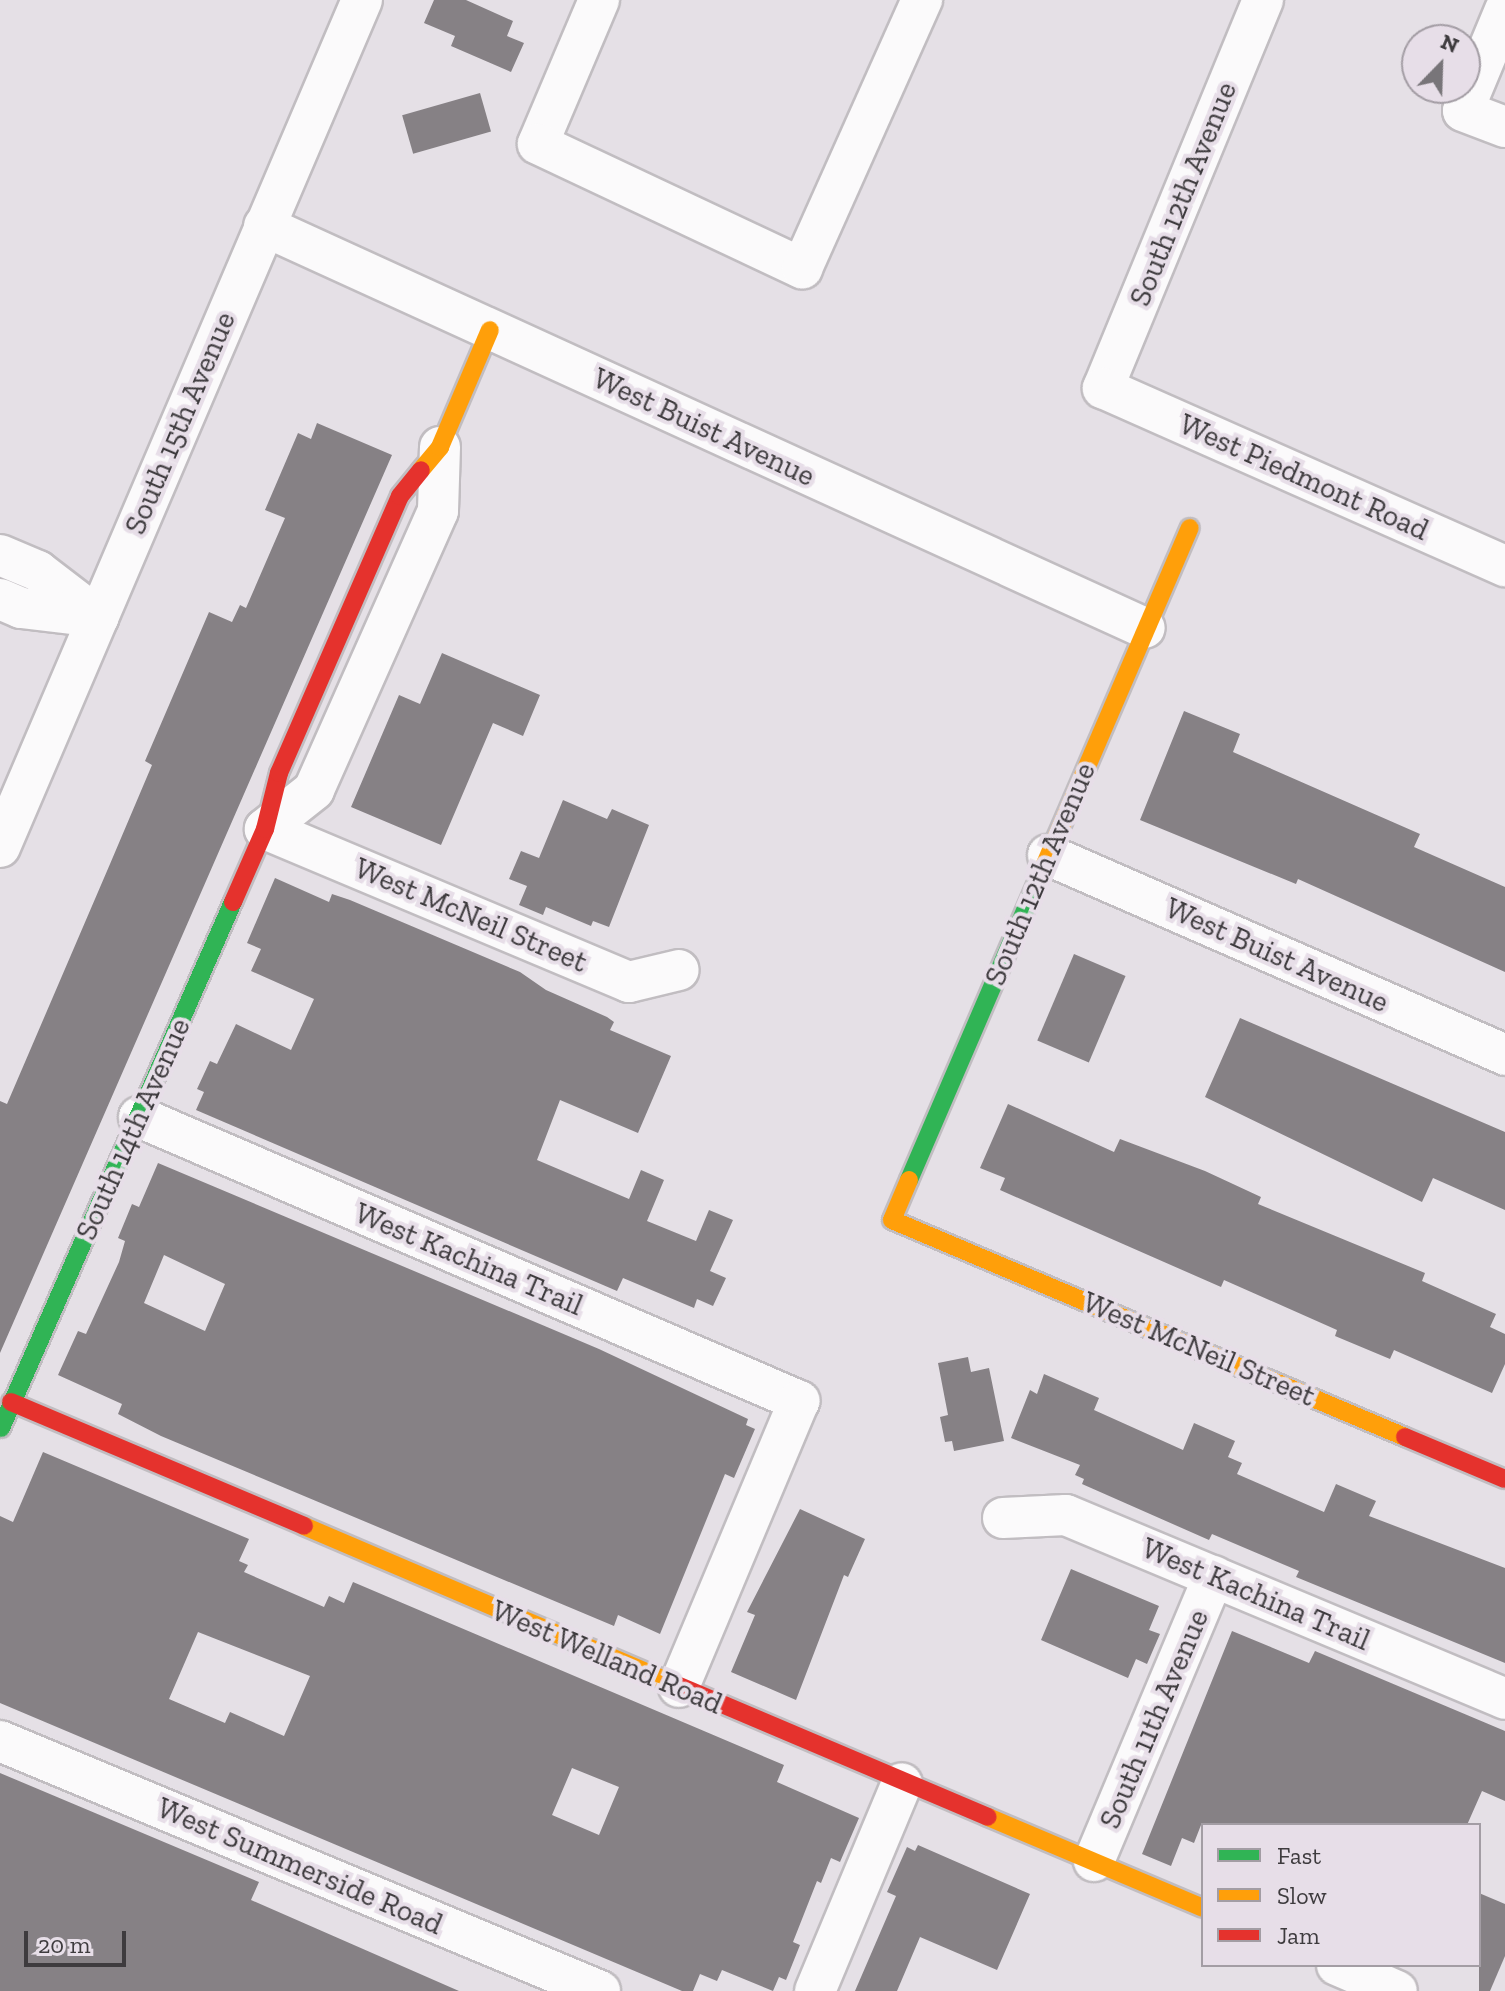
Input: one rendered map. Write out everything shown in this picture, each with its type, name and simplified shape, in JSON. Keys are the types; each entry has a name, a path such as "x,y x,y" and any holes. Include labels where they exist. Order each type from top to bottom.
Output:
{"street":[{"name":"South 15th Avenue","path":"0,847 362,0"},
{"path":"599,0 538,144 802,268 922,0"},
{"name":"South 12th Avenue","path":"1103,388 1263,0"},
{"path":"1505,10 1463,111 1505,127"},
{"name":"West Buist Avenue","path":"264,226 1145,628"},
{"name":"South 14th Avenue","path":"0,1430 265,829 314,790 400,546 438,511 440,447 490,330"},
{"name":"West Piedmont Road","path":"1103,388 1505,566"},
{"name":"South 12th Avenue","path":"892,1220 1190,528"},
{"path":"0,555 38,571 98,617"},
{"path":"0,599 21,608 98,617"},
{"name":"West McNeil Street","path":"265,829 629,982 679,970"},
{"name":"West Buist Avenue","path":"1048,855 1505,1055"},
{"name":"West Kachina Trail","path":"139,1117 799,1401 679,1687"},
{"name":"West McNeil Street","path":"892,1220 1505,1479"},
{"name":"West Welland Road","path":"11,1402 902,1783 1201,1907"},
{"name":"West Kachina Trail","path":"1003,1518 1066,1515 1505,1699"},
{"name":"South 11th Avenue","path":"1094,1861 1214,1576"},
{"name":"West Summerside Road","path":"0,1741 600,1991"},
{"path":"815,1991 902,1783"},
{"path":"1342,1967 1397,1991"}],"building":[{"path":"434,0 466,0 513,21 507,36 524,43 511,72 451,46 455,36 424,23"},
{"path":"480,93 491,131 413,154 402,115"},
{"path":"317,423 392,455 0,1353 0,1101 7,1104 110,864 152,765 145,761 209,612 232,622 240,605 246,608 285,518 265,510 298,433 311,439"},
{"path":"442,653 540,695 523,736 493,723 441,845 351,807 399,695 420,704"},
{"path":"1184,711 1240,734 1233,752 1420,834 1414,847 1505,887 1505,972 1298,879 1296,884 1140,820"},
{"path":"563,800 607,819 612,809 649,825 609,927 593,921 591,926 546,907 543,915 519,905 527,886 509,879 521,851 539,858"},
{"path":"275,878 329,902 332,894 350,900 520,972 546,990 607,1017 614,1022 610,1030 671,1056 638,1133 560,1100 537,1160 629,1199 641,1170 664,1180 647,1221 696,1241 709,1210 733,1220 710,1271 726,1278 713,1306 697,1299 694,1308 623,1278 617,1291 196,1110 204,1092 197,1089 210,1061 217,1064 236,1024 291,1050 314,999 251,971 261,949 247,943"},
{"path":"1074,954 1126,976 1089,1062 1037,1041"},
{"path":"1240,1018 1505,1132 1505,1210 1433,1178 1422,1202 1205,1097"},
{"path":"1008,1104 1114,1152 1120,1139 1205,1171 1261,1197 1258,1204 1425,1273 1422,1281 1496,1314 1490,1327 1505,1334 1505,1364 1492,1393 1394,1350 1390,1359 1335,1336 1337,1330 1224,1280 1221,1287 1000,1190 1005,1178 980,1168"},
{"path":"158,1163 599,1349 748,1419 746,1425 755,1429 734,1478 725,1474 660,1634 618,1615 614,1626 161,1436 118,1414 122,1404 58,1375 78,1331 86,1334 119,1262 125,1241 118,1238 132,1204 139,1207","holes":["164,1255 225,1284 205,1331 144,1303"]},
{"path":"968,1357 971,1372 989,1368 1004,1441 954,1451 952,1441 945,1442 940,1417 948,1415 938,1363"},
{"path":"1044,1374 1099,1398 1094,1410 1183,1450 1194,1423 1235,1441 1228,1457 1242,1463 1237,1474 1324,1512 1336,1484 1376,1501 1369,1516 1505,1568 1505,1663 1296,1577 1299,1571 1212,1534 1209,1540 1082,1484 1084,1479 1075,1475 1080,1465 1011,1438 1030,1390 1037,1394"},
{"path":"43,1452 249,1539 239,1561 248,1565 244,1572 324,1607 329,1596 344,1603 353,1582 784,1765 777,1782 859,1818 840,1862 831,1858 821,1883 817,1881 793,1942 800,1945 786,1980 779,1977 773,1991 722,1970 717,1981 700,1974 693,1991 682,1991 0,1703 0,1516 13,1522","holes":["198,1632 310,1676 284,1736 230,1712 225,1723 169,1699","572,1768 619,1787 599,1835 552,1815"]},
{"path":"800,1509 865,1539 848,1577 844,1575 796,1700 731,1672 755,1615 747,1612"},
{"path":"1071,1569 1159,1606 1149,1630 1160,1634 1147,1664 1136,1659 1128,1678 1041,1640"},
{"path":"1232,1631 1309,1663 1315,1651 1505,1731 1505,1801 1482,1791 1468,1823 1201,1823 1194,1843 1182,1838 1171,1866 1142,1854"},
{"path":"0,1773 259,1882 251,1900 459,1991 0,1991"},
{"path":"918,1845 1030,1894 997,1970 920,1937 897,1991 855,1991 896,1896 887,1892 907,1847 915,1851"},
{"path":"1481,1894 1505,1904 1505,1956 1490,1991 1479,1991"}],"traffic: fast":[{"path":"909,1180 1039,878"},
{"path":"1,1428 233,902"}],"traffic: slow":[{"path":"421,470 440,447 490,330"},
{"path":"1039,878 1190,528"},
{"path":"909,1180 892,1220 1405,1437"},
{"path":"304,1526 670,1682"},
{"path":"988,1817 1201,1907"}],"traffic: jam":[{"path":"233,902 265,829 279,773 400,496 421,470"},
{"path":"11,1402 304,1526"},
{"path":"1405,1437 1505,1479"},
{"path":"670,1682 988,1817"}]}
